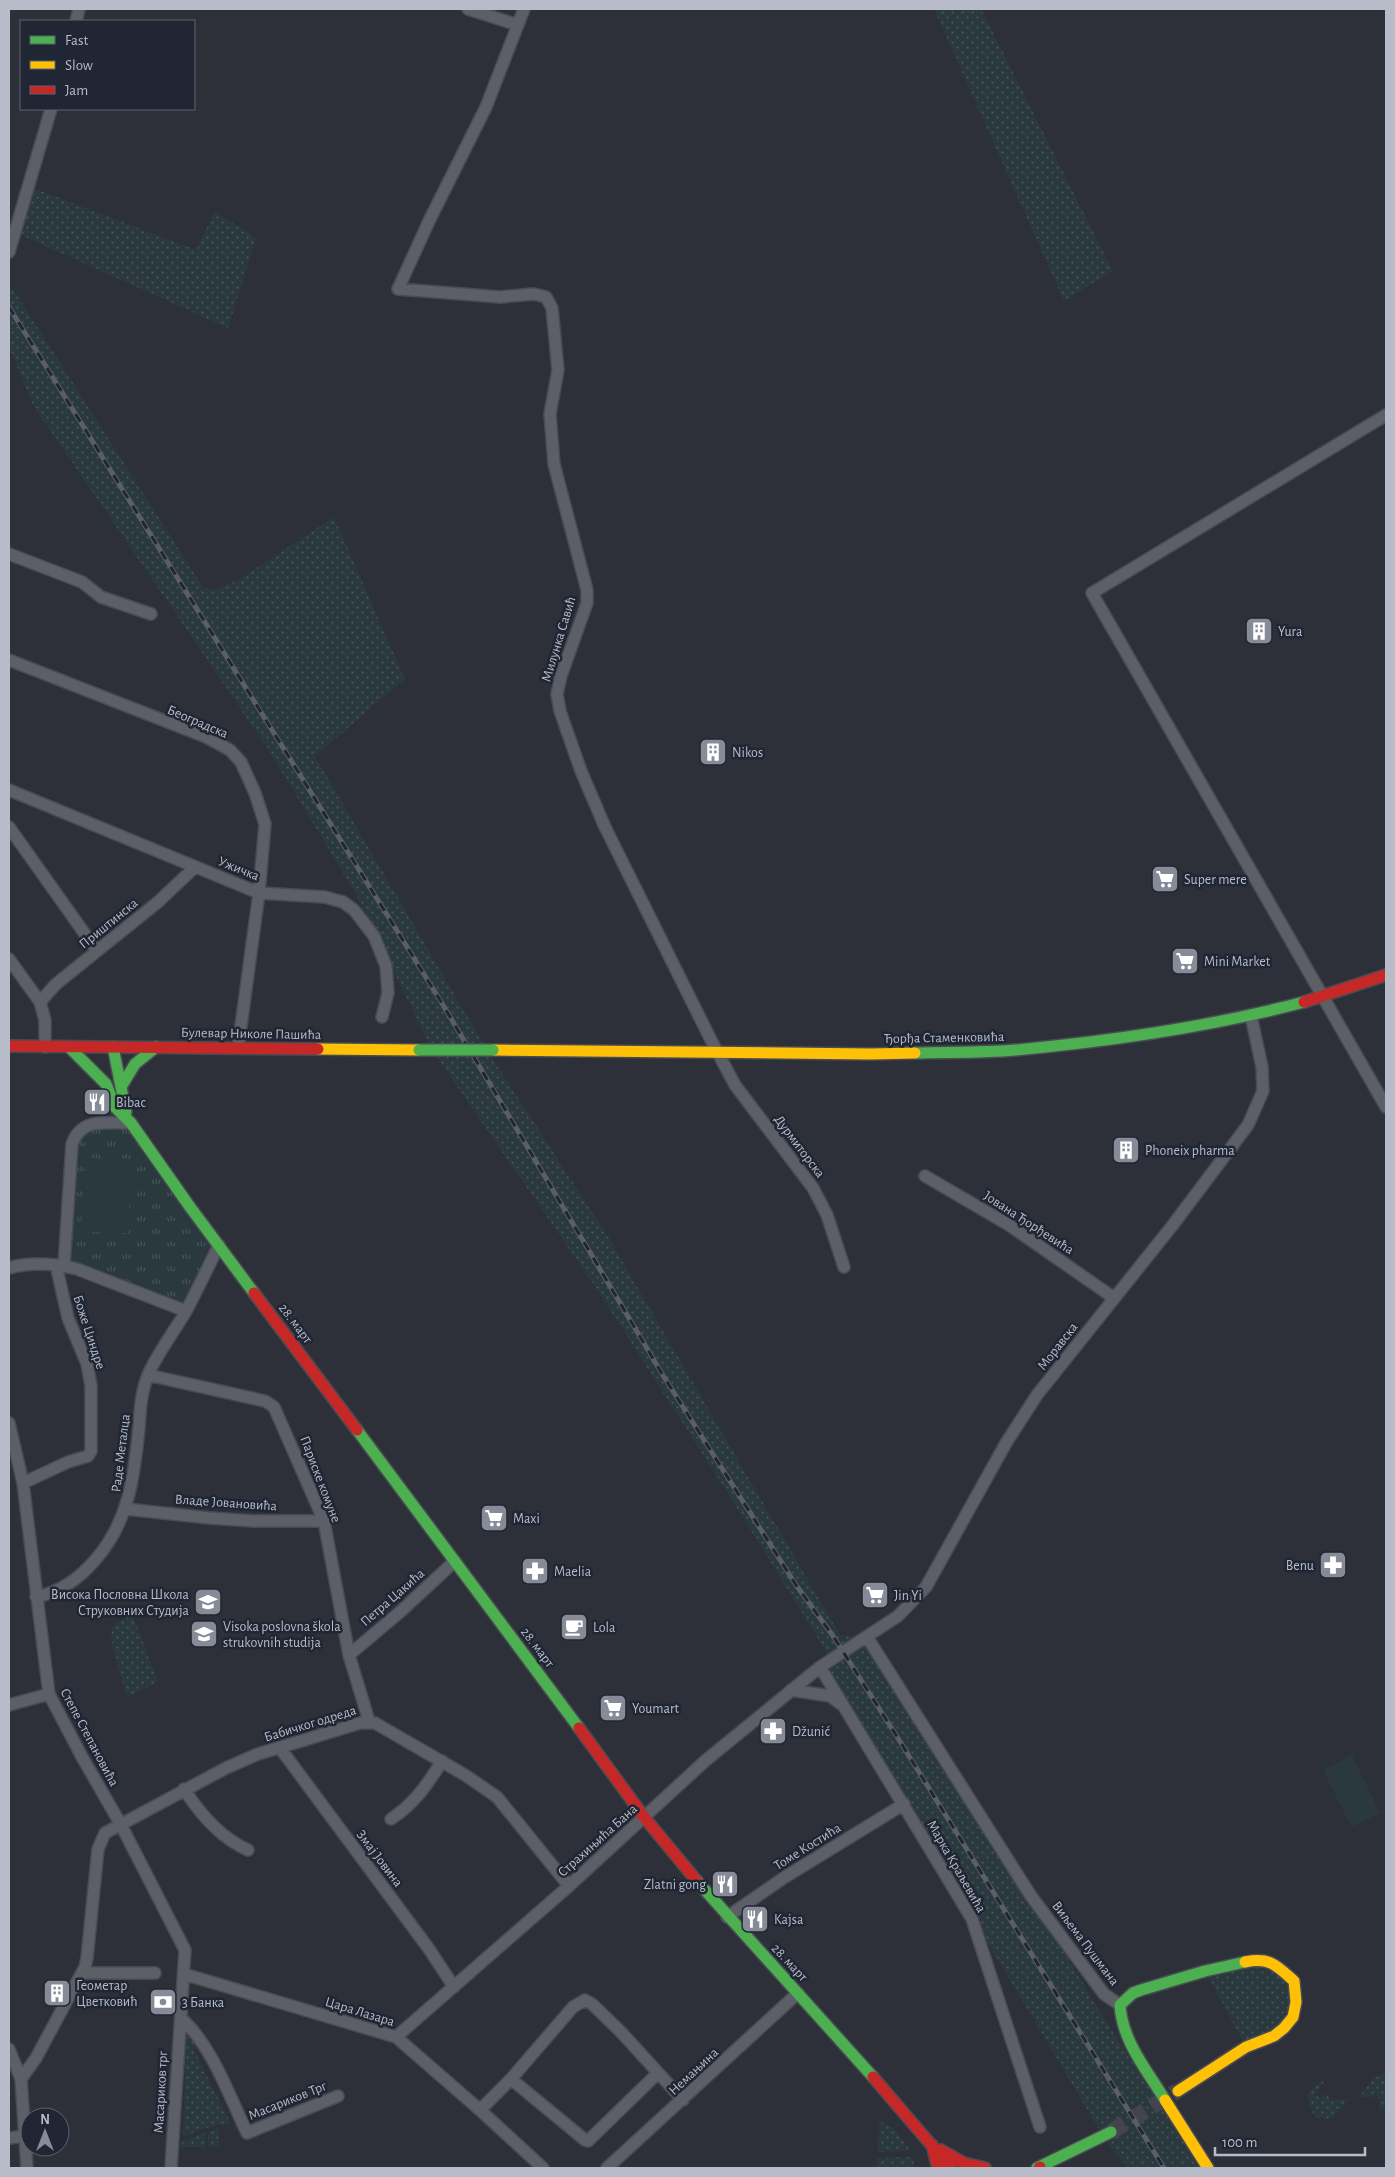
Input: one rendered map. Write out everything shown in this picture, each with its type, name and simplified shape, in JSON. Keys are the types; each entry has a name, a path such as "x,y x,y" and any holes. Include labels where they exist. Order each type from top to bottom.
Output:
{"street":[{"path":"468,9 518,25 524,9"},
{"name":"Милунка Савић","path":"518,25 483,114 430,219 398,288 500,297 534,294 546,297 552,308 558,370 550,414 554,464 587,590 587,604 561,676 557,694 560,711 581,771 605,827 717,1052"},
{"path":"9,252 51,110"},
{"path":"1386,415 1092,593 1386,1106"},
{"path":"9,554 82,582 101,597 151,614"},
{"name":"Београдска","path":"9,660 206,737 230,750 248,774 264,819 265,832 259,893 238,1048"},
{"name":"Ужичка","path":"9,790 259,893 325,897 343,902 354,910 374,936 386,966 388,993 382,1016"},
{"path":"9,827 97,951"},
{"name":"Приштинска","path":"40,1002 56,984 158,902 195,867"},
{"path":"9,959 40,1002 44,1020 45,1047"},
{"name":"Ђорђа Стаменковића","path":"493,1050 918,1054 1013,1050 1164,1032 1251,1016 1324,997 1386,975"},
{"name":"Моравска","path":"820,1667 908,1608 926,1587 1006,1443 1037,1395 1172,1226 1248,1125 1263,1091 1262,1067 1251,1016"},
{"name":"Булевар Николе Пашића","path":"9,1046 493,1050"},
{"name":"28. март","path":"69,1047 106,1084 115,1107 130,1122 219,1245 644,1817 727,1917 798,1993 951,2168"},
{"path":"106,1084 113,1047"},
{"name":"28. март","path":"113,1047 119,1068 123,1105 130,1122"},
{"path":"121,1087 126,1073 134,1063 156,1047"},
{"name":"Дурмиторска","path":"717,1052 735,1085 813,1188 827,1215 844,1267"},
{"name":"Боже Циндре","path":"23,1483 68,1462 88,1456 91,1451 92,1386 87,1364 68,1318 60,1265 72,1144 80,1129 89,1125 130,1122"},
{"name":"Јована Ђорђевића","path":"925,1176 1009,1224 1114,1298"},
{"name":"Раде Металца","path":"36,1597 58,1590 86,1570 114,1536 132,1490 140,1410 148,1375 186,1311 219,1245"},
{"path":"9,1268 60,1265 121,1285 186,1311"},
{"name":"Париске комуне","path":"148,1375 270,1403 277,1413 324,1521 349,1655 369,1721"},
{"name":"Степе Степановића","path":"9,1423 23,1483 49,1694 182,1942 185,1960"},
{"name":"Владе Јовановића","path":"126,1508 209,1518 254,1521 324,1521"},
{"name":"Петра Цакића","path":"349,1655 400,1612 455,1561"},
{"name":"Виљема Пушмана","path":"867,1637 1032,1896 1104,1994 1120,2005 1133,1994 1148,1987 1259,1959 1272,1962 1294,1981 1296,2002 1292,2017 1284,2028 1274,2036 1246,2047 1178,2091"},
{"name":"Страхињића Бана","path":"396,2038 569,1886 705,1761 820,1667"},
{"name":"Марка Краљевића","path":"820,1667 972,1919 1040,2127"},
{"path":"791,1690 830,1696 843,1706"},
{"path":"9,1705 49,1694"},
{"name":"Бабичког одреда","path":"21,2079 36,2058 82,1973 87,1958 98,1849 104,1833 226,1768 280,1748 369,1721 442,1761 497,1798 569,1886"},
{"name":"Змај Јовина","path":"280,1748 430,1949 454,1987"},
{"path":"391,1819 414,1800 431,1780 442,1761"},
{"path":"184,1790 211,1824 231,1841 248,1850"},
{"name":"Томе Костића","path":"727,1917 778,1881 904,1804"},
{"name":"Масариков трг","path":"171,2168 178,2040 185,1960"},
{"path":"82,1973 155,1974"},
{"name":"Цара Лазара","path":"184,1974 396,2038 480,2110 543,2168"},
{"name":"Немањина","path":"607,2168 798,1993"},
{"path":"480,2110 511,2079 573,2007 585,2000 592,2004 621,2032 683,2100"},
{"path":"1120,2005 1124,2030 1132,2047 1208,2168"},
{"name":"Масариков трг","path":"181,2018 197,2034 247,2132"},
{"path":"9,2049 21,2079 23,2107"},
{"path":"511,2079 588,2141 658,2073"},
{"path":"9,2079 21,2079"},
{"name":"Масариков Трг","path":"247,2132 338,2096"},
{"path":"1037,2168 1110,2132"},
{"path":"932,2144 938,2168"},
{"path":"932,2144 964,2163 985,2168"}],"green space":[{"path":"934,9 981,9 1113,271 1064,301"},
{"path":"28,186 196,250 215,212 256,238 228,328 14,232 9,252 9,231 13,232"},
{"path":"9,287 15,292 203,587 215,590 240,579 334,517 405,679 315,756 487,1050 607,1235 840,1635 867,1637 1031,1896 1100,2012 1201,2168 1128,2168 1109,2146 823,1667 832,1661 739,1511 598,1291 432,1050 355,892 268,749 33,405 9,347"},
{"path":"131,1123 219,1245 186,1311 64,1266 72,1144 80,1129"},
{"path":"85,1158 131,1160 128,1233 81,1231"},
{"path":"132,1613 158,1682 127,1697 113,1650 111,1628"},
{"path":"1352,1755 1380,1813 1351,1827 1323,1770"},
{"path":"1240,1962 1283,1970 1293,2017 1246,2047 1205,1971"},
{"path":"188,2036 193,2038 198,2045 193,2048 231,2124 212,2126 183,2137 186,2040"},
{"path":"1386,2074 1386,2108 1380,2112 1378,2096 1358,2098 1375,2077"},
{"path":"1324,2081 1316,2094 1319,2098 1325,2094 1332,2100 1349,2099 1333,2118 1316,2117 1310,2107 1310,2092 1313,2087"},
{"path":"879,2121 894,2128 911,2151 878,2152"},
{"path":"218,2128 219,2146 208,2147 208,2132"},
{"path":"206,2132 206,2147 180,2147 180,2143"},
{"path":"913,2157 914,2168 877,2168 877,2158"}],"tunnel":[{"path":"1111,2132 1177,2091"}],"railway":[{"path":"9,307 440,1000 664,1377 796,1585 833,1636 896,1735 1164,2168"}],"traffic: fast":[{"path":"915,1053 1003,1051 1124,1037 1197,1026 1304,1002"},
{"path":"69,1047 106,1084 115,1107 131,1123 254,1293"},
{"path":"113,1047 126,1112"},
{"path":"121,1087 135,1064 156,1047"},
{"path":"419,1050 493,1050"},
{"path":"357,1430 579,1728"},
{"path":"696,1880 873,2077"},
{"path":"1165,2100 1130,2043 1125,2031 1120,2005 1133,1993 1141,1990 1205,1971 1245,1962"},
{"path":"1037,2168 1111,2132"}],"traffic: slow":[{"path":"318,1049 419,1050"},
{"path":"493,1050 915,1053"},
{"path":"1178,2091 1246,2047 1274,2036 1293,2017 1296,2002 1294,1981 1267,1962 1245,1962"},
{"path":"1165,2100 1208,2168"}],"traffic: jam":[{"path":"1304,1002 1386,975"},
{"path":"9,1046 318,1049"},
{"path":"254,1293 357,1430"},
{"path":"579,1728 644,1817 696,1880"},
{"path":"873,2077 951,2168"},
{"path":"932,2145 938,2168"},
{"path":"941,2150 964,2163 985,2168"}],"place":[{"name":"Yura","path":"1259,631"},
{"name":"Nikos","path":"713,752"},
{"name":"Super mere","path":"1165,879"},
{"name":"Mini Market","path":"1185,961"},
{"name":"Bibac","path":"97,1102"},
{"name":"Phoneix pharma","path":"1126,1150"},
{"name":"Maxi","path":"494,1518"},
{"name":"Benu","path":"1333,1565"},
{"name":"Maelia","path":"535,1571"},
{"name":"Jin Yi","path":"875,1595"},
{"name":"Висока Пословна Школа Струковних Студија","path":"208,1602"},
{"name":"Lola","path":"574,1627"},
{"name":"Visoka poslovna škola strukovnih studija","path":"204,1634"},
{"name":"Youmart","path":"613,1708"},
{"name":"Džunić","path":"773,1731"},
{"name":"Zlatni gong","path":"725,1884"},
{"name":"Kajsa","path":"755,1919"},
{"name":"Геометар Цветковић","path":"57,1993"},
{"name":"3 Банка","path":"163,2002"}]}
